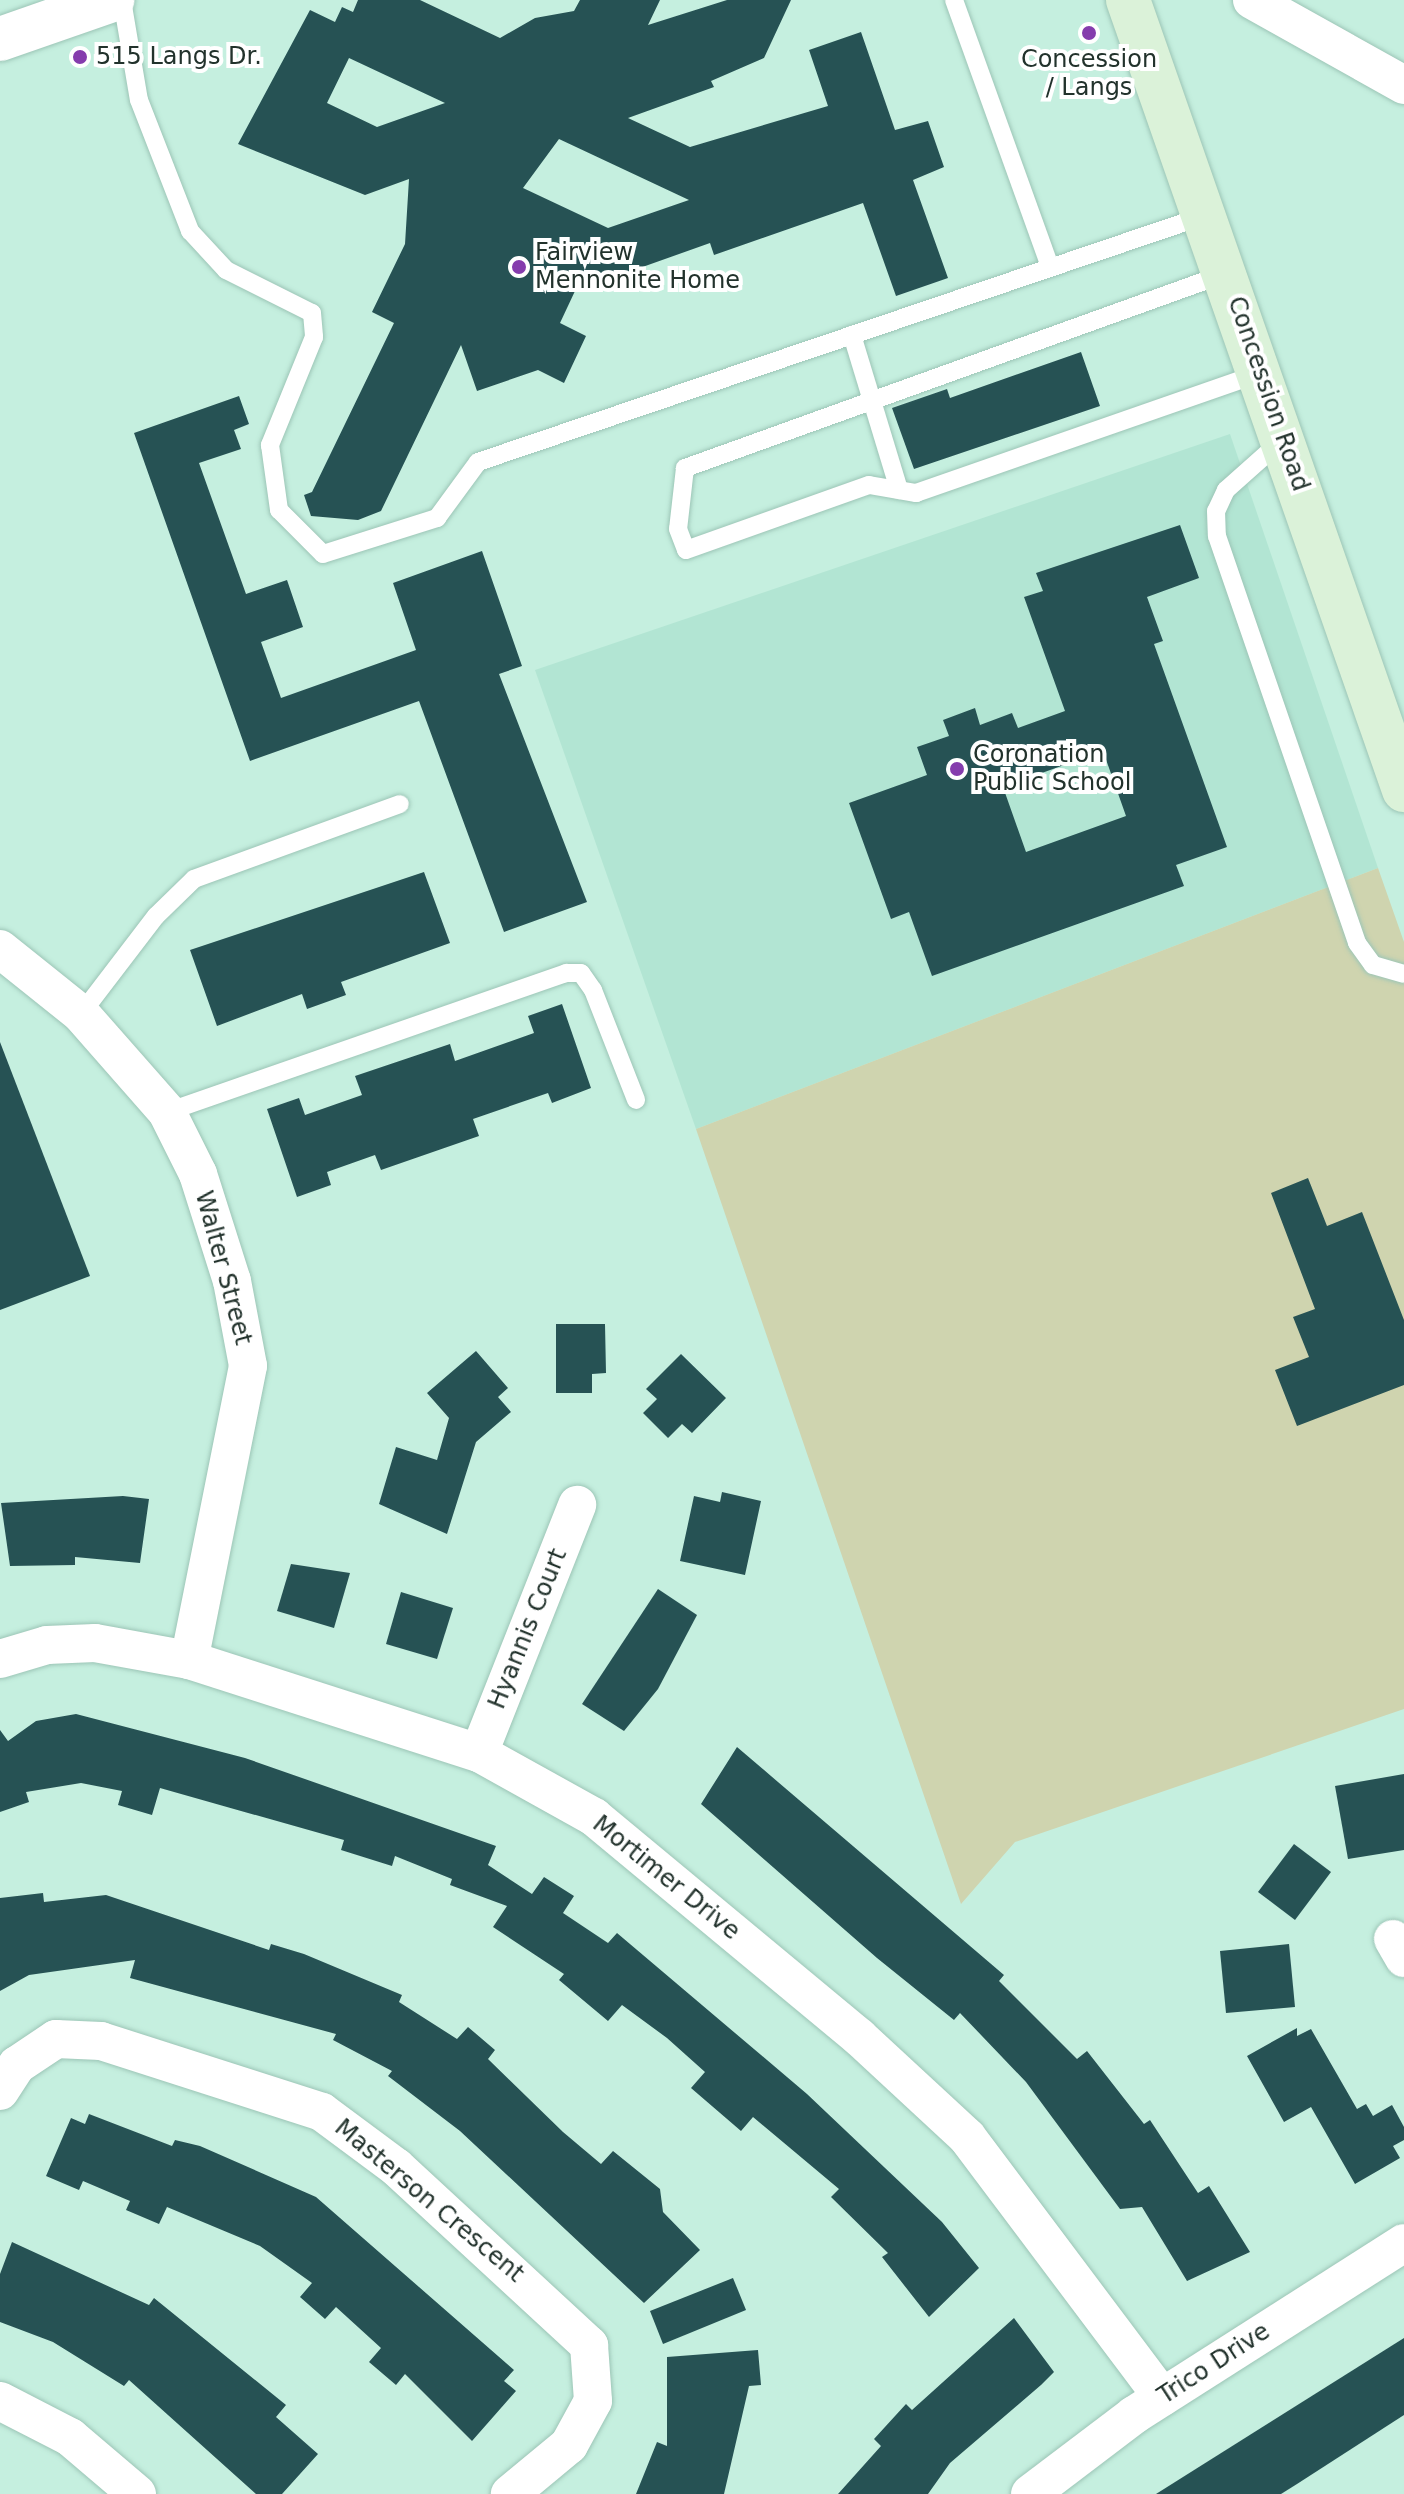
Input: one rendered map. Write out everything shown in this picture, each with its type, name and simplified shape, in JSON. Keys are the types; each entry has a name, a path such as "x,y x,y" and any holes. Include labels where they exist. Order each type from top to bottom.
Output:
{"main road":[{"name":"Concession Road","path":"1128,0 1206,215 1404,790"}],"street":[{"path":"1252,0 1404,85"},
{"path":"0,39 90,4"},
{"name":"Walter Street","path":"0,949 81,1014 167,1112 198,1174 224,1254 248,1366 189,1660"},
{"name":"Hyannis Court","path":"479,1753 577,1505"},
{"name":"Mortimer Drive","path":"0,1659 47,1645 95,1643 189,1660 479,1753 594,1817 859,2037 967,2137 1162,2397"},
{"name":"Masterson Crescent","path":"0,2091 17,2065 56,2039 101,2041 322,2112 396,2167 589,2345 593,2401 569,2445 510,2494"},
{"name":"Trico Drive","path":"1030,2494 1162,2397 1404,2243"},
{"path":"0,2401 70,2437 137,2494"}],"lane":[{"path":"122,0 139,100 190,231 226,270 312,313 314,337 270,445 279,510 323,554 437,518 478,462 1206,215"},
{"path":"954,0 1050,267"},
{"path":"1226,273 685,468 678,529 686,550 869,485 916,493 1260,373"},
{"path":"852,335 868,400 899,490"},
{"path":"1284,439 1226,490 1216,511 1217,536 1357,943 1373,965 1404,974"},
{"path":"81,1014 156,916 194,879 400,804"},
{"path":"167,1112 566,973 581,973 593,990 636,1100"}],"shaded area":[{"name":"Coronation Public School","path":"1230,434 1378,868 696,1129 535,670"},
{"path":"1378,868 1404,942 1404,1709 1015,1842 961,1904 696,1129"}],"building":[{"name":"Fairview Mennonite Home","path":"358,0 420,0 500,38 535,18 574,11 580,0 660,0 648,25 727,0 791,0 764,58 711,81 714,87 628,118 690,147 828,106 809,50 861,32 895,130 928,121 944,167 913,180 948,278 896,296 863,203 714,255 710,243 575,291 560,323 586,336 564,383 538,370 477,391 461,345 381,511 358,520 311,516 304,495 312,492 394,323 372,312 405,244 409,179 365,195 238,144 310,10 335,22 342,7 353,12","holes":["349,58 445,103 377,127 327,103","559,139 689,200 608,228 523,188"]},
{"path":"1081,352 1100,406 914,469 892,408 947,389 950,398"},
{"path":"239,396 249,424 234,430 241,449 199,463 246,594 287,580 303,627 261,642 281,698 416,650 393,583 482,551 522,666 499,674 587,902 504,932 419,701 250,761 134,433"},
{"path":"1180,525 1199,578 1147,597 1163,641 1154,644 1227,847 1176,865 1184,886 932,976 909,912 891,919 849,803 927,775 917,747 949,736 943,720 975,708 980,725 1012,713 1018,728 1065,711 1024,597 1043,591 1036,573","holes":["1103,751 1126,816 1026,852 1003,787"]},
{"path":"424,872 450,943 341,982 346,995 307,1009 302,994 217,1026 190,950"},
{"path":"562,1004 591,1088 552,1103 548,1093 473,1119 479,1136 381,1170 375,1155 327,1172 331,1185 297,1197 267,1109 299,1098 305,1115 362,1095 355,1076 450,1044 455,1061 534,1033 528,1016"},
{"path":"0,1042 90,1276 0,1310"},
{"path":"1308,1178 1327,1226 1362,1212 1404,1320 1404,1385 1297,1426 1275,1370 1309,1357 1293,1317 1315,1309 1271,1193"},
{"path":"556,1324 605,1324 606,1373 592,1374 592,1393 556,1393"},
{"path":"476,1351 508,1388 498,1397 511,1412 476,1442 447,1534 379,1504 396,1447 437,1460 449,1418 427,1393"},
{"path":"681,1354 726,1398 692,1433 682,1424 668,1438 643,1413 657,1399 646,1389"},
{"path":"722,1492 761,1501 745,1575 680,1561 694,1496 720,1502"},
{"path":"123,1496 149,1499 140,1563 75,1557 75,1565 10,1566 1,1503"},
{"path":"291,1564 350,1573 334,1628 277,1611"},
{"path":"658,1589 697,1615 658,1689 624,1731 582,1704"},
{"path":"401,1592 453,1608 437,1659 386,1644"},
{"path":"76,1714 245,1758 496,1846 488,1865 532,1894 544,1877 574,1896 563,1913 608,1943 617,1933 807,2094 942,2222 979,2268 929,2317 882,2257 888,2253 831,2197 839,2189 753,2117 741,2131 691,2088 705,2072 667,2038 622,2005 608,2021 559,1980 564,1974 493,1927 507,1906 450,1885 452,1879 395,1856 392,1866 341,1850 344,1840 160,1788 152,1815 118,1805 122,1791 81,1783 26,1792 29,1802 0,1812 0,1730 8,1741 36,1721"},
{"path":"737,1747 1004,1975 999,1981 1077,2059 1087,2051 1144,2124 1150,2120 1198,2193 1209,2186 1250,2252 1187,2281 1142,2207 1120,2209 1026,2082 960,2013 954,2020 877,1958 701,1804"},
{"path":"1404,1774 1404,1850 1348,1859 1335,1786"},
{"path":"1294,1844 1331,1872 1295,1920 1258,1892"},
{"path":"43,1893 44,1902 106,1895 269,1950 271,1944 304,1954 402,1995 399,2002 457,2039 468,2027 495,2050 488,2059 563,2132 601,2164 613,2151 660,2189 663,2212 700,2250 644,2303 460,2131 388,2076 392,2071 333,2040 336,2034 130,1978 135,1960 29,1975 0,1991 0,1898"},
{"path":"1289,1944 1295,2007 1226,2013 1220,1951"},
{"path":"1297,2028 1297,2036 1311,2029 1357,2109 1366,2104 1373,2116 1392,2105 1404,2127 1404,2140 1393,2146 1400,2158 1355,2184 1311,2107 1284,2122 1247,2056"},
{"path":"89,2114 172,2146 175,2140 200,2146 316,2197 514,2370 504,2381 516,2391 472,2441 405,2374 396,2385 369,2362 381,2348 336,2307 325,2319 300,2297 312,2283 260,2246 167,2207 159,2224 126,2210 130,2201 83,2181 79,2190 46,2176 71,2118 85,2124"},
{"path":"12,2242 149,2305 154,2298 286,2405 276,2417 318,2454 282,2494 256,2494 129,2380 124,2386 53,2342 0,2322 0,2274"},
{"path":"733,2278 746,2310 663,2344 650,2311"},
{"path":"1014,2318 1054,2372 1041,2385 950,2463 928,2494 838,2494 881,2446 874,2439 906,2404 912,2410"},
{"path":"1404,2338 1404,2415 1297,2484 1281,2494 1156,2494"},
{"path":"758,2350 761,2385 749,2386 724,2494 636,2494 657,2442 667,2446 667,2357"}],"place":[{"name":"Concession / Langs","path":"1089,33"},
{"name":"515 Langs Dr.","path":"80,57"},
{"name":"Fairview Mennonite Home","path":"519,267"},
{"name":"Coronation Public School","path":"957,769"}]}
